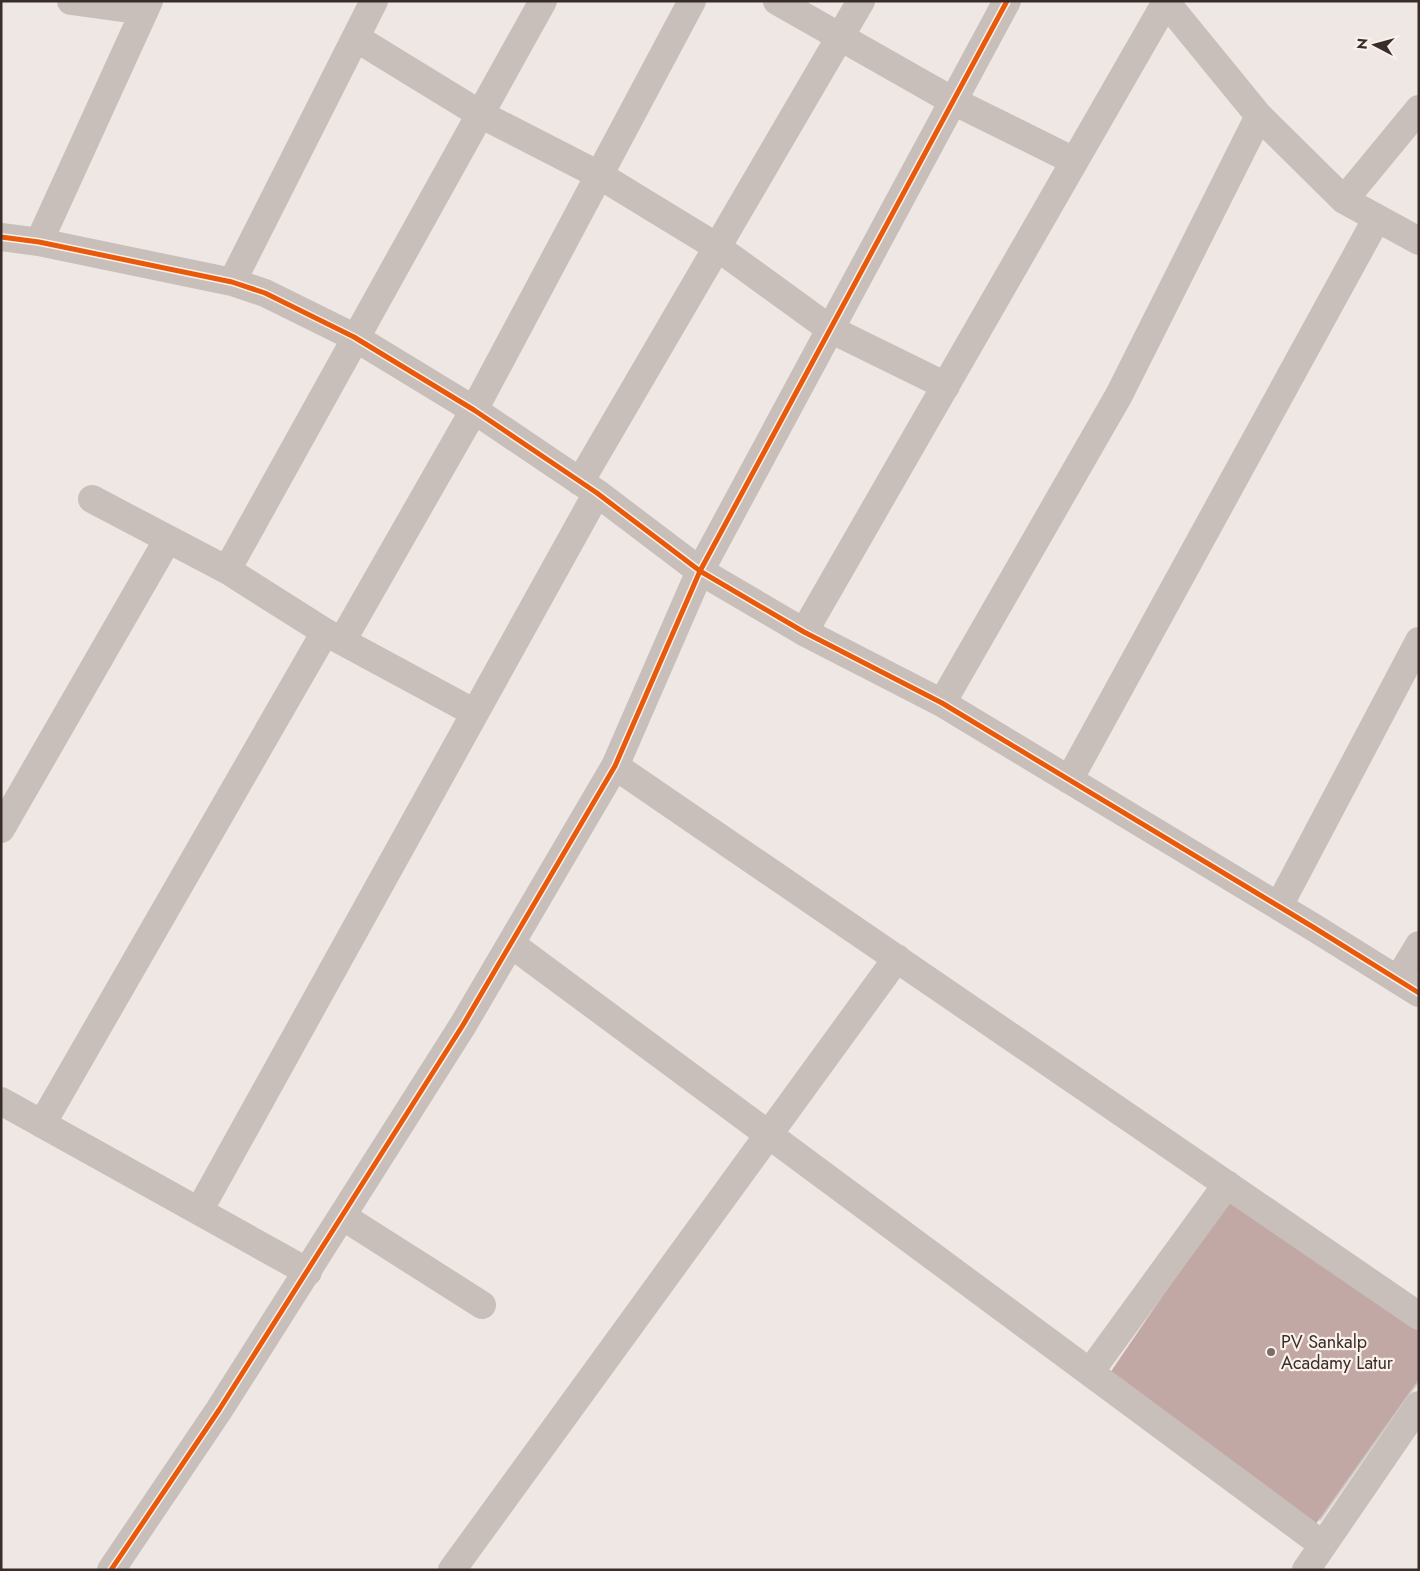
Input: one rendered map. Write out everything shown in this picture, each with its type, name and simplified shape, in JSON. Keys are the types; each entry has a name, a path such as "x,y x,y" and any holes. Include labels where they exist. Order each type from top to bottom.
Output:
{"street":[{"path":"39,242 146,6 71,1"},
{"path":"232,282 374,1"},
{"path":"227,570 354,337 543,1"},
{"path":"42,1124 334,637 474,410 692,1"},
{"path":"777,1 953,100 1074,161"},
{"path":"200,1211 476,713 589,487 717,247 861,1"},
{"path":"111,1570 219,1410 463,1025 615,766 700,571 1007,1"},
{"path":"804,632 1166,2 1259,116 1344,200 1419,241"},
{"path":"356,38 480,114 599,175 717,247 830,329 946,386"},
{"path":"1344,200 1419,109"},
{"path":"942,703 1119,395 1259,116"},
{"path":"1069,780 1377,218"},
{"path":"1,237 39,242 232,282 265,293 354,337 474,410 589,487 700,571 804,632 942,703 1409,987 1419,945"},
{"path":"92,499 227,570 334,637 476,713"},
{"path":"1,829 168,539"},
{"path":"1278,906 1419,641"},
{"path":"615,766 1419,1316"},
{"path":"511,944 1323,1545"},
{"path":"452,1570 897,958"},
{"path":"1,1101 308,1272"},
{"path":"1090,1372 1227,1184"},
{"path":"342,1216 482,1305"},
{"path":"1306,1570 1419,1405"}],"building":[{"name":"PV Sankalp Acadamy Latur","path":"1228,1200 1419,1331 1419,1379 1315,1525 1110,1373"}],"cycle path":[{"path":"111,1570 219,1410 463,1025 615,766 700,571 1007,1"},
{"path":"1,237 39,242 232,282 265,293 354,337 474,410 597,493 700,571 804,632 942,703 1419,993"}],"place":[{"name":"PV Sankalp Acadamy Latur","path":"1271,1352"}]}
